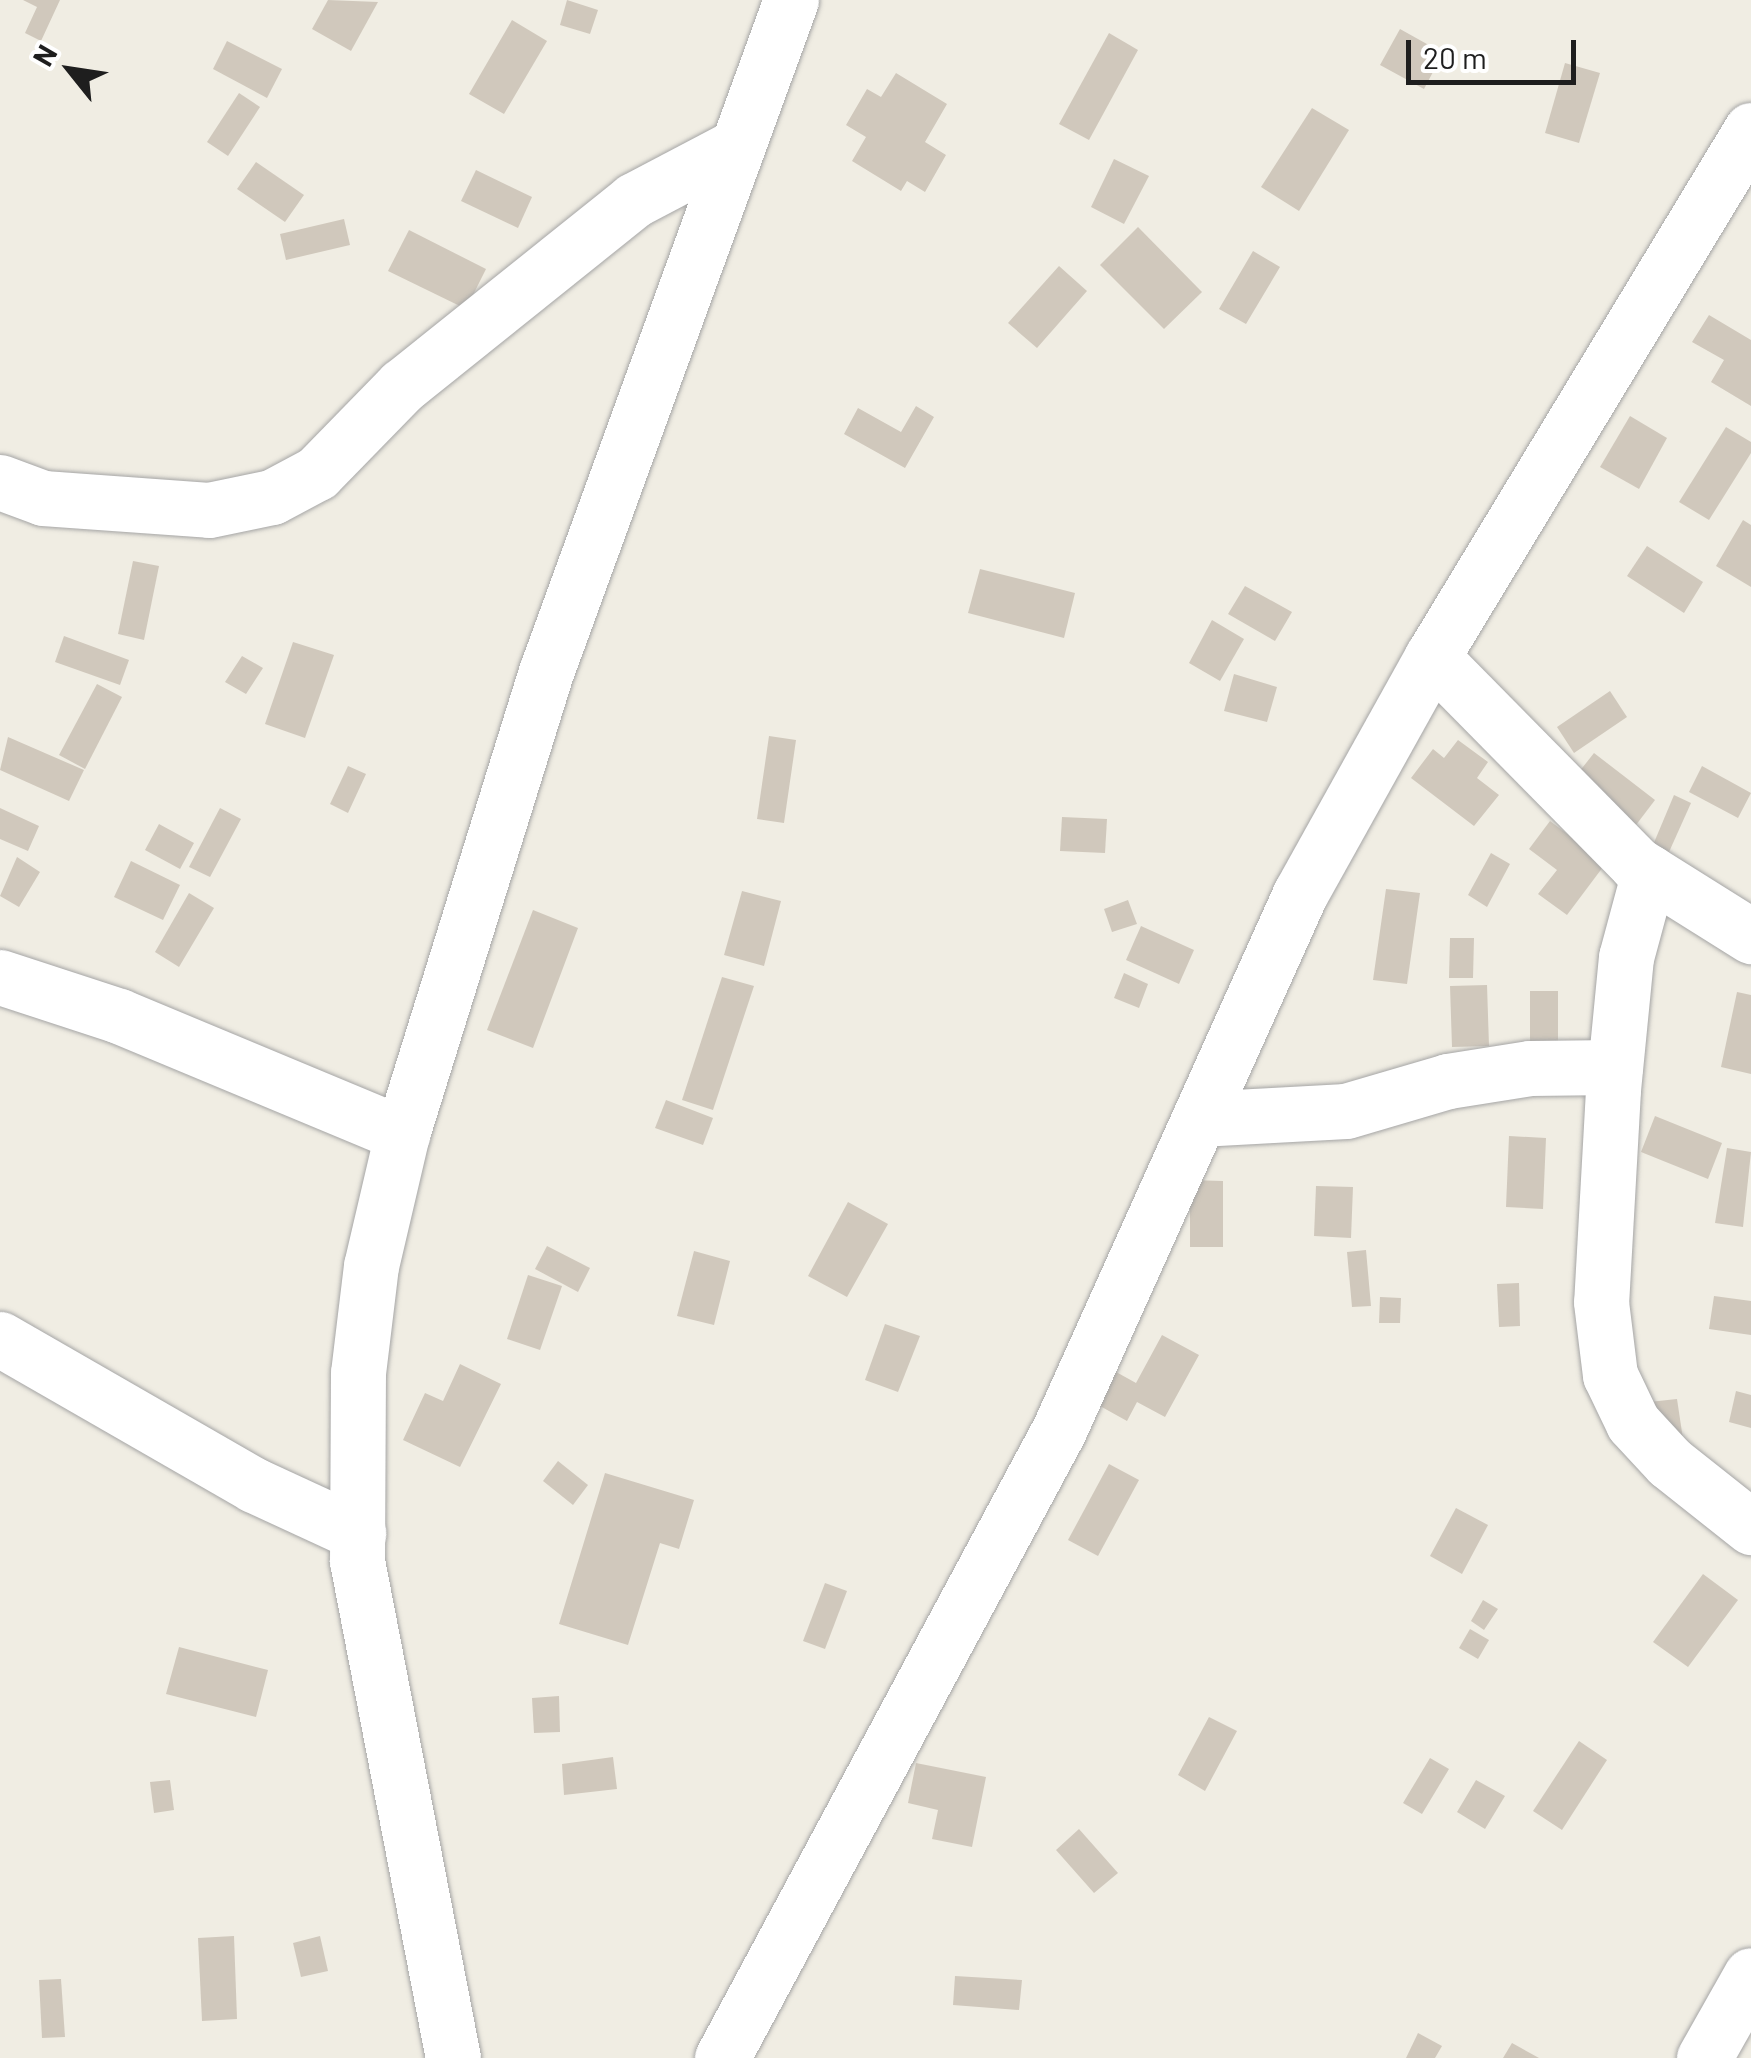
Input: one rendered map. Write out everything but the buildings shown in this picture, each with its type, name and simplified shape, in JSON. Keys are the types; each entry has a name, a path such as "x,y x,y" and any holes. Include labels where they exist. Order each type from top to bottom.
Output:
{"street":[{"path":"453,2058 364,1598 358,1533 358,1373 372,1266 402,1134 546,672 733,148 790,0"},
{"path":"722,2058 1059,1430 1300,894 1432,657 1751,130"},
{"path":"0,482 42,498 209,510 272,497 317,473 402,386 604,223 733,148"},
{"path":"1432,657 1649,872 1751,936"},
{"path":"1649,872 1626,957 1615,1067 1601,1302 1610,1375 1633,1423 1669,1462 1751,1527"},
{"path":"0,977 119,1016 402,1134"},
{"path":"1199,1119 1346,1111 1448,1081 1530,1068 1615,1067"},
{"path":"0,1339 254,1485 358,1533"},
{"path":"1704,2058 1751,1975"}]}
